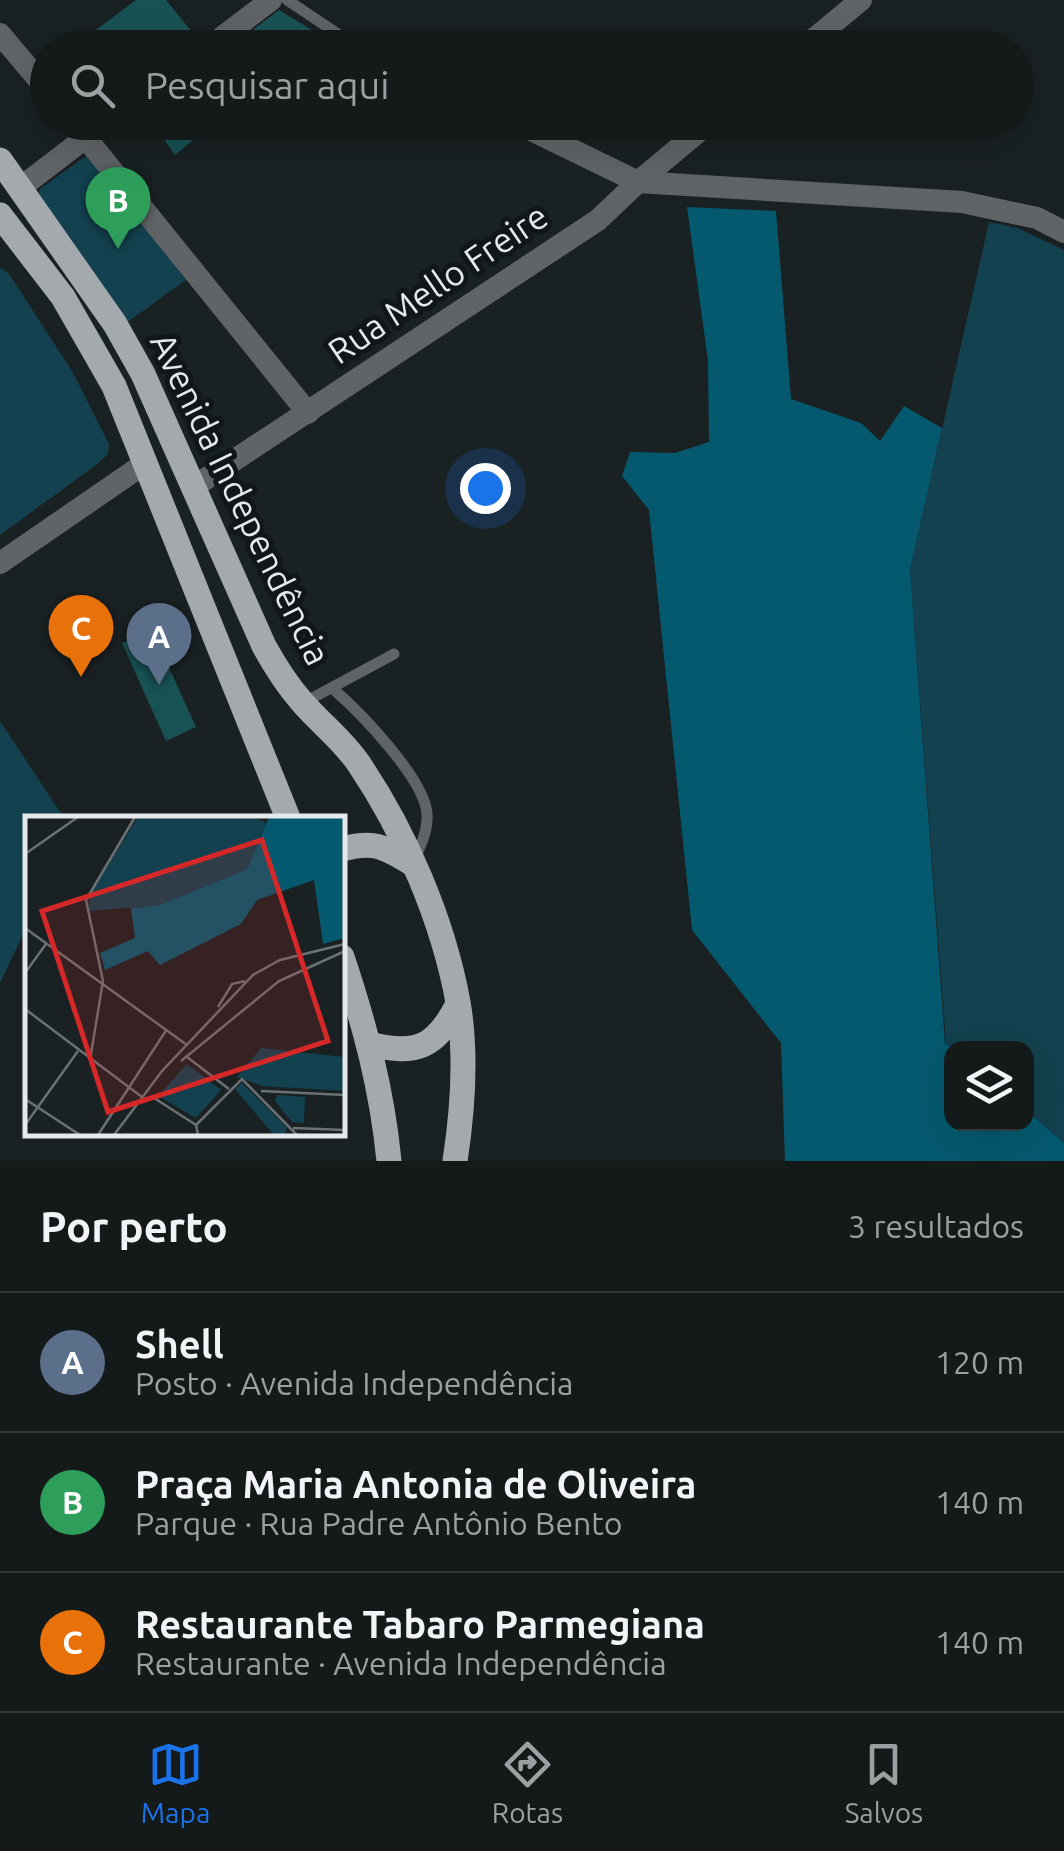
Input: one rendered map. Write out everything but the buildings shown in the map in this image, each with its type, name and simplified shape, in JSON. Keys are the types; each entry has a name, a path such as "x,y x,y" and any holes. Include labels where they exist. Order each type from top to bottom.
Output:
{"main road":[{"name":"Avenida Independência","path":"0,160 115,324 142,374 264,646 303,704 358,764 413,864 449,962 458,1004 461,1110 455,1161"},
{"path":"4,230 26,212 23,192"},
{"name":"Avenida Independência","path":"4,230 63,297 114,386 287,816"},
{"path":"345,848 364,843 384,847 413,864"},
{"path":"345,966 370,1044 384,1109 389,1161"},
{"path":"370,1044 403,1049 424,1045 444,1030 458,1004"}],"street":[{"path":"232,30 272,0"},
{"path":"824,30 861,0"},
{"path":"0,34 30,70"},
{"path":"23,192 70,140"},
{"path":"87,140 308,413"},
{"path":"552,140 638,182 962,202 1036,218 1064,232"},
{"name":"Rua Mello Freire","path":"192,488 598,220 688,140"},
{"path":"0,563 144,464"}],"lane":[{"path":"288,0 332,30"},
{"path":"303,704 394,654"},
{"path":"332,688 353,706 406,769 420,792 427,811 426,834 413,864"}],"shaded area":[{"path":"86,156 186,280 126,323 38,193"},
{"path":"687,207 776,211 791,399 861,423 880,441 904,406 942,428 910,570 945,1041 944,1131 1034,1131 1034,1117 1064,1143 1064,1161 785,1161 781,1043 692,930 649,510 622,476 630,452 675,453 709,442 708,361"},
{"path":"989,222 1017,228 1064,250 1064,1143 1034,1117 1034,1041 946,1041 910,570"},
{"path":"0,269 72,371 109,444 108,454 96,465 0,535"},
{"path":"0,721 63,816 25,816 25,930 0,983"}],"place":[{"name":"Praça Maria Antonia de Oliveira","path":"118,249"},
{"name":"Restaurante Tabaro Parmegiana","path":"81,677"},
{"name":"Shell","path":"159,685"}]}
